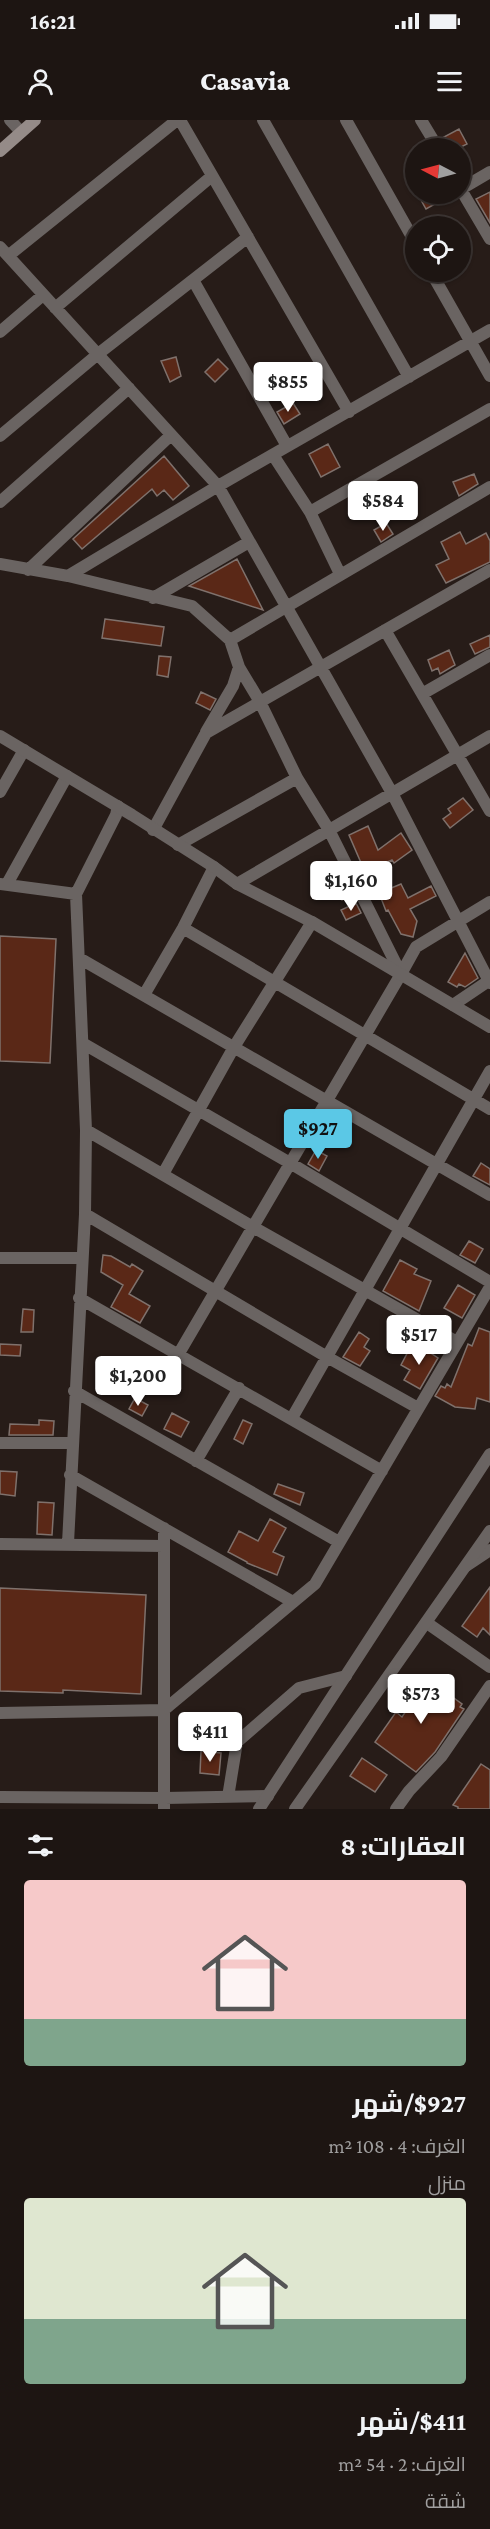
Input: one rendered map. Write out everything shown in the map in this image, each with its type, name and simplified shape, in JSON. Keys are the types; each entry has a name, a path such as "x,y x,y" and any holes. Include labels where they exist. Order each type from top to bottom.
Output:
{"main road":[{"path":"0,151 35,120"}],"street":[{"path":"10,120 21,132"},
{"path":"349,412 178,120 4,252 218,486 392,793 490,981 453,1005"},
{"path":"263,120 409,377"},
{"path":"346,120 405,225"},
{"path":"427,122 434,138"},
{"path":"471,182 490,172"},
{"path":"56,308 212,176"},
{"path":"470,204 490,239"},
{"path":"0,436 98,354 248,237"},
{"path":"194,280 288,447"},
{"path":"437,282 490,376"},
{"path":"0,332 43,295"},
{"path":"68,576 218,486 490,330"},
{"path":"0,502 129,388"},
{"path":"310,512 490,410"},
{"path":"28,570 171,435"},
{"path":"273,455 310,512 340,574"},
{"path":"230,640 490,488"},
{"path":"153,598 249,542"},
{"path":"0,564 68,576 192,606 230,640 239,667 260,702 297,778 328,830 401,974"},
{"path":"206,734 490,570"},
{"path":"385,630 490,811"},
{"path":"422,694 490,655"},
{"path":"153,830 233,686 239,667"},
{"path":"0,736 118,806 237,884 312,922 490,1027"},
{"path":"237,884 490,736"},
{"path":"0,792 24,750"},
{"path":"67,776 3,884 76,894"},
{"path":"178,845 297,778"},
{"path":"68,1543 74,1391 85,1214 84,1044 76,894 116,815 118,806"},
{"path":"144,995 183,928 214,867"},
{"path":"178,1355 416,947 490,902"},
{"path":"163,1174 273,981 312,922"},
{"path":"183,928 490,1109"},
{"path":"79,957 490,1195"},
{"path":"0,1713 164,1710 315,1584 490,1285 401,1228 290,1162 84,1044"},
{"path":"292,1418 490,1071"},
{"path":"86,1130 457,1342"},
{"path":"85,1214 418,1408"},
{"path":"0,1258 82,1258"},
{"path":"79,1298 382,1471"},
{"path":"196,1461 239,1388"},
{"path":"74,1391 339,1542"},
{"path":"0,1443 72,1443"},
{"path":"259,1809 490,1454"},
{"path":"70,1475 293,1602"},
{"path":"164,1528 165,1804"},
{"path":"295,1809 490,1531"},
{"path":"0,1544 68,1543 164,1546"},
{"path":"464,1568 490,1550"},
{"path":"427,1623 490,1667"},
{"path":"228,1797 237,1742 299,1688 346,1676"},
{"path":"396,1809 409,1791 441,1757 490,1686"},
{"path":"0,1797 165,1804 228,1797 268,1796"}],"building":[{"path":"459,129 464,138 442,138"},
{"path":"490,192 490,223 476,199"},
{"path":"423,204 435,204 426,209"},
{"path":"176,357 181,376 170,382 161,361"},
{"path":"218,359 228,369 215,382 205,372"},
{"path":"293,403 300,414 284,424 277,412"},
{"path":"328,444 340,467 321,477 309,454"},
{"path":"164,456 189,486 173,500 164,490 157,496 152,489 82,549 73,539"},
{"path":"474,474 478,484 459,496 453,482"},
{"path":"386,523 393,534 381,542 374,530"},
{"path":"460,532 466,544 486,533 490,541 490,562 446,583 436,565 449,559 441,542"},
{"path":"237,559 263,610 189,586"},
{"path":"105,619 164,627 161,646 102,638"},
{"path":"490,635 490,647 475,654 470,644"},
{"path":"449,650 455,665 440,674 438,668 432,671 428,660"},
{"path":"159,656 171,657 168,677 157,675"},
{"path":"201,692 216,699 210,710 196,703"},
{"path":"463,798 473,810 450,828 443,819 451,813 448,809"},
{"path":"368,826 378,850 401,833 412,850 394,863 392,860 365,872 349,835"},
{"path":"341,874 352,894 342,900 330,881"},
{"path":"401,884 408,898 431,886 436,896 410,909 417,921 413,937 401,934 388,910 386,911 379,893"},
{"path":"356,903 361,913 346,920 341,910"},
{"path":"0,936 56,939 50,1063 0,1061"},
{"path":"465,953 478,978 465,987 459,984 457,987 448,982"},
{"path":"316,1150 327,1156 319,1171 308,1164"},
{"path":"481,1163 490,1169 490,1185 473,1176"},
{"path":"469,1241 483,1249 475,1263 460,1255"},
{"path":"103,1255 111,1256 130,1267 132,1264 143,1271 129,1294 150,1306 140,1323 111,1307 123,1285 101,1272"},
{"path":"400,1260 417,1269 414,1274 431,1281 419,1311 383,1291"},
{"path":"458,1285 475,1295 462,1318 444,1308"},
{"path":"23,1309 34,1310 33,1332 21,1332"},
{"path":"479,1328 490,1332 490,1402 477,1398 475,1409 455,1407 435,1396 441,1386 445,1388 447,1384 451,1387 468,1344 472,1346"},
{"path":"359,1332 369,1339 364,1347 370,1351 360,1366 343,1357"},
{"path":"0,1344 21,1345 20,1356 0,1355"},
{"path":"410,1348 422,1352 423,1348 438,1358 420,1389 404,1380 410,1370 401,1365"},
{"path":"135,1398 148,1405 142,1416 129,1409"},
{"path":"172,1413 189,1422 181,1437 164,1429"},
{"path":"39,1420 54,1421 53,1435 9,1435 10,1424 39,1425"},
{"path":"243,1420 252,1424 243,1444 234,1439"},
{"path":"0,1471 17,1472 15,1496 0,1494"},
{"path":"278,1484 304,1493 300,1505 274,1494"},
{"path":"38,1502 54,1503 52,1535 37,1534"},
{"path":"270,1519 286,1528 273,1552 284,1557 277,1575 247,1563 228,1552 239,1531 258,1541"},
{"path":"490,1587 490,1635 483,1628 477,1637 462,1626"},
{"path":"0,1588 146,1595 141,1694 63,1690 63,1693 0,1691"},
{"path":"422,1675 462,1704 460,1707 464,1709 435,1752 416,1772 375,1742 396,1712 402,1717 415,1698 409,1693"},
{"path":"201,1751 221,1753 219,1775 200,1773"},
{"path":"362,1758 387,1775 375,1792 350,1776"},
{"path":"481,1764 490,1770 490,1809 458,1809 453,1805"}]}
